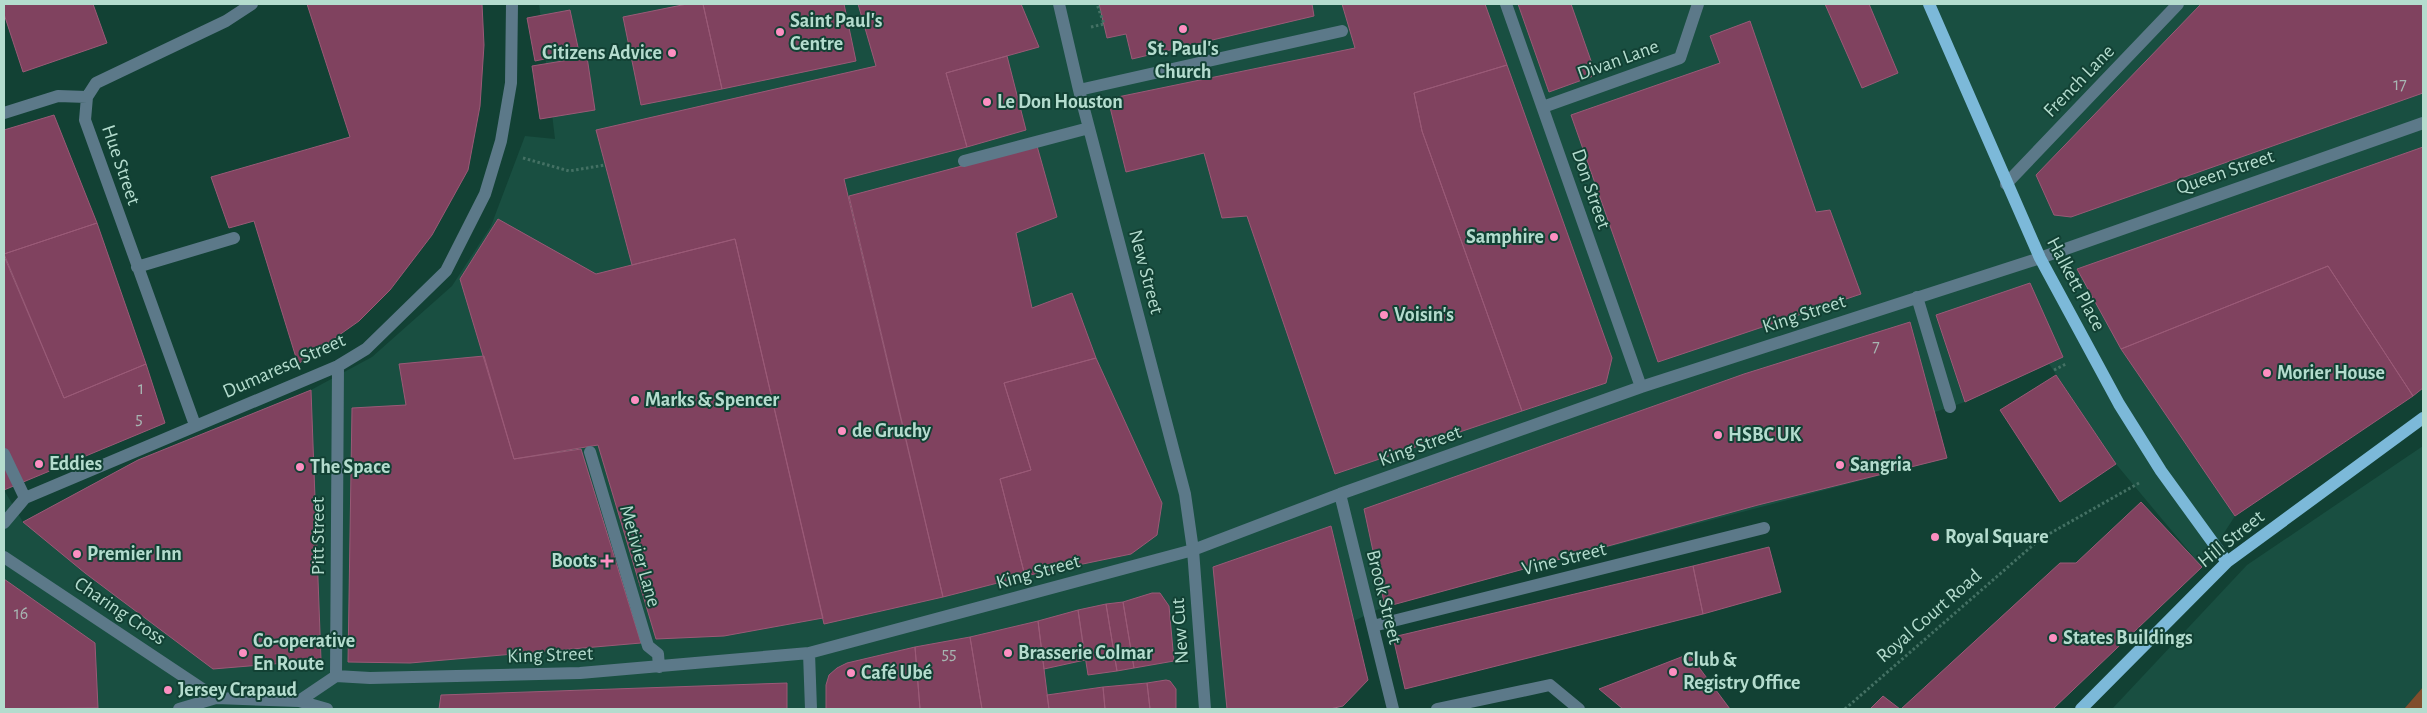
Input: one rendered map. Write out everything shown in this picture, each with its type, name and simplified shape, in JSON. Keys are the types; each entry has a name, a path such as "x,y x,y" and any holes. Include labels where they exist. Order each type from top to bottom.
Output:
{"main road":[{"name":"Halkett Place","path":"1929,4 2006,184 2040,258 2119,404 2162,471 2227,562"},
{"name":"Hill Street","path":"2081,709 2227,562 2423,418"}],"street":[{"path":"4,113 58,96 87,98 96,83 226,21 252,4"},
{"name":"Dumaresq Street","path":"4,523 25,498 338,366 366,349 446,271 485,194 501,141 512,83 512,4"},
{"name":"New Street","path":"1059,4 1079,90 1186,494 1193,550"},
{"name":"Don Street","path":"1506,4 1642,387"},
{"name":"Divan Lane","path":"1543,107 1680,58 1698,4"},
{"name":"French Lane","path":"2006,184 2178,4"},
{"path":"1079,90 1342,31"},
{"name":"Hue Street","path":"87,98 85,120 136,267 195,426"},
{"name":"Queen Street","path":"2040,258 2423,123"},
{"path":"964,162 1089,128"},
{"path":"136,267 234,238"},
{"name":"King Street","path":"336,676 370,678 580,674 808,653 1193,550 1340,494 1642,387 2040,258"},
{"path":"1917,297 1950,407"},
{"name":"Pitt Street","path":"336,676 338,366"},
{"name":"Metivier Lane","path":"590,452 648,646 658,654 659,667"},
{"path":"4,454 25,498"},
{"name":"Brook Street","path":"1340,494 1393,709"},
{"name":"Vine Street","path":"1373,626 1764,528"},
{"name":"New Cut","path":"1193,550 1204,709"},
{"name":"Charing Cross","path":"4,557 216,698"},
{"path":"808,653 811,709"},
{"path":"299,701 336,676"},
{"path":"1438,709 1550,685 1579,709"},
{"path":"178,709 216,698 299,701 327,709"}],"path":[{"path":"1096,4 1104,24"},
{"path":"501,141 524,159 569,171 605,165"},
{"name":"Royal Court Road","path":"1845,709 2040,539 2162,471"}],"shaded area":[{"path":"539,4 2423,4 2423,388 2235,516 2202,567 2116,464 2049,364 1965,402 1935,412 1947,458 1385,606 1354,621 1343,706 1330,709 4,709 4,490 23,522 139,460 311,390 372,357 452,286 491,226 525,136 555,139"},
{"path":"2423,446 2423,687 2404,709 2112,709 2247,565"},
{"path":"2423,687 2423,709 2404,709"}],"building":[{"path":"4,4 93,4 107,43 23,72 4,14"},
{"path":"307,4 482,4 484,45 480,106 468,170 432,235 390,290 359,321 298,364 254,221 229,228 211,177 350,137"},
{"name":"Citizens Advice","path":"687,4 703,4 722,89 641,105 623,17"},
{"name":"Saint Paul's Centre","path":"703,4 844,4 856,61 722,89"},
{"name":"de Gruchy","path":"858,4 1021,4 1039,47 946,73 967,147 844,179 943,597 824,624 735,239 632,265 596,130 876,66"},
{"name":"St. Paul's Church","path":"1099,4 1312,4 1314,16 1132,59 1126,34 1107,38"},
{"name":"Voisin's","path":"1342,4 1485,4 1507,65 1414,93 1422,131 1522,411 1335,474 1247,216 1222,218 1204,153 1126,172 1108,99 1355,48"},
{"path":"1518,4 1571,4 1596,75 1549,92"},
{"path":"1825,4 1869,4 1898,73 1862,88"},
{"path":"2201,4 2423,4 2423,93 2071,217 2054,215 2036,175"},
{"path":"570,10 579,52 535,61 527,18"},
{"path":"1750,21 1816,212 1830,210 1861,294 1658,362 1571,115 1720,63 1710,36"},
{"name":"Le Don Houston","path":"1007,56 1026,130 967,147 946,73"},
{"path":"587,57 595,110 540,119 532,66"},
{"path":"1507,65 1612,358 1606,383 1522,411 1422,131 1414,93"},
{"path":"54,115 97,223 4,254 4,130"},
{"path":"1037,146 1057,217 1016,233 1032,308 1072,293 1096,358 1004,383 1031,470 1000,479 1025,576 943,597 849,196"},
{"path":"2423,147 2423,388 2413,396 2328,266 2121,349 2077,269"},
{"name":"Marks & Spencer","path":"498,219 596,274 735,239 823,618 724,636 656,639 598,445 514,459 460,279"},
{"path":"97,223 146,364 64,398 4,254"},
{"path":"4,256 64,398 146,364 165,423 4,490"},
{"name":"Morier House","path":"2328,266 2413,396 2235,516 2121,349"},
{"path":"2030,283 2063,357 1965,402 1936,315"},
{"path":"1910,322 1947,458 1758,505 1385,607 1364,509 1744,374"},
{"path":"484,356 514,459 581,449 641,643 410,663 348,662 352,408 406,405 399,364"},
{"path":"1096,358 1162,503 1157,535 1131,554 1025,576 1000,479 1031,470 1004,383"},
{"path":"2056,375 2116,464 2060,502 2000,410"},
{"path":"311,390 321,660 213,669 85,573 23,522 138,460"},
{"name":"States Buildings","path":"2141,502 2202,567 2053,709 1901,709 2060,563 2076,563"},
{"path":"1331,526 1368,680 1343,706 1330,709 1227,709 1213,567"},
{"path":"1769,547 1781,592 1703,614 1693,566"},
{"path":"1693,566 1703,614 1405,689 1393,637"},
{"path":"4,579 95,643 98,708 4,709"},
{"path":"1152,593 1160,593 1169,606 1174,661 1134,668 1123,602"},
{"path":"1123,602 1134,668 1117,671 1106,604"},
{"path":"1106,604 1117,671 1088,675 1078,610"},
{"path":"1078,610 1085,660 1044,669 1038,621"},
{"name":"Brasserie Colmar","path":"1038,621 1049,709 982,709 970,637"},
{"path":"970,637 982,709 920,709 915,647"},
{"path":"915,647 920,709 826,709 826,685 829,675 837,668 847,663"},
{"name":"Club & Registry Office","path":"1689,654 1730,709 1623,709 1599,689"},
{"path":"1170,681 1176,689 1176,709 1150,709 1147,683"},
{"path":"787,683 787,709 439,709 441,695"},
{"path":"1147,683 1150,709 1105,709 1103,687"},
{"path":"1103,687 1105,709 1049,709 1047,695"},
{"path":"1883,696 1900,709 1870,709"}],"place":[{"name":"St. Paul's Church","path":"1183,29"},
{"name":"Saint Paul's Centre","path":"780,32"},
{"name":"Citizens Advice","path":"672,53"},
{"name":"Le Don Houston","path":"987,102"},
{"name":"Samphire","path":"1554,237"},
{"name":"Voisin's","path":"1384,315"},
{"name":"Morier House","path":"2267,373"},
{"name":"Marks & Spencer","path":"635,400"},
{"name":"de Gruchy","path":"842,431"},
{"name":"HSBC UK","path":"1718,435"},
{"name":"Eddies","path":"39,464"},
{"name":"Sangria","path":"1840,465"},
{"name":"The Space","path":"300,467"},
{"name":"Royal Square","path":"1935,537"},
{"name":"Premier Inn","path":"77,554"},
{"name":"Boots","path":"607,561"},
{"name":"States Buildings","path":"2053,638"},
{"name":"Co-operative En Route","path":"243,653"},
{"name":"Brasserie Colmar","path":"1008,653"},
{"name":"Club & Registry Office","path":"1673,672"},
{"name":"Café Ubé","path":"851,673"},
{"name":"Jersey Crapaud","path":"168,690"}]}
